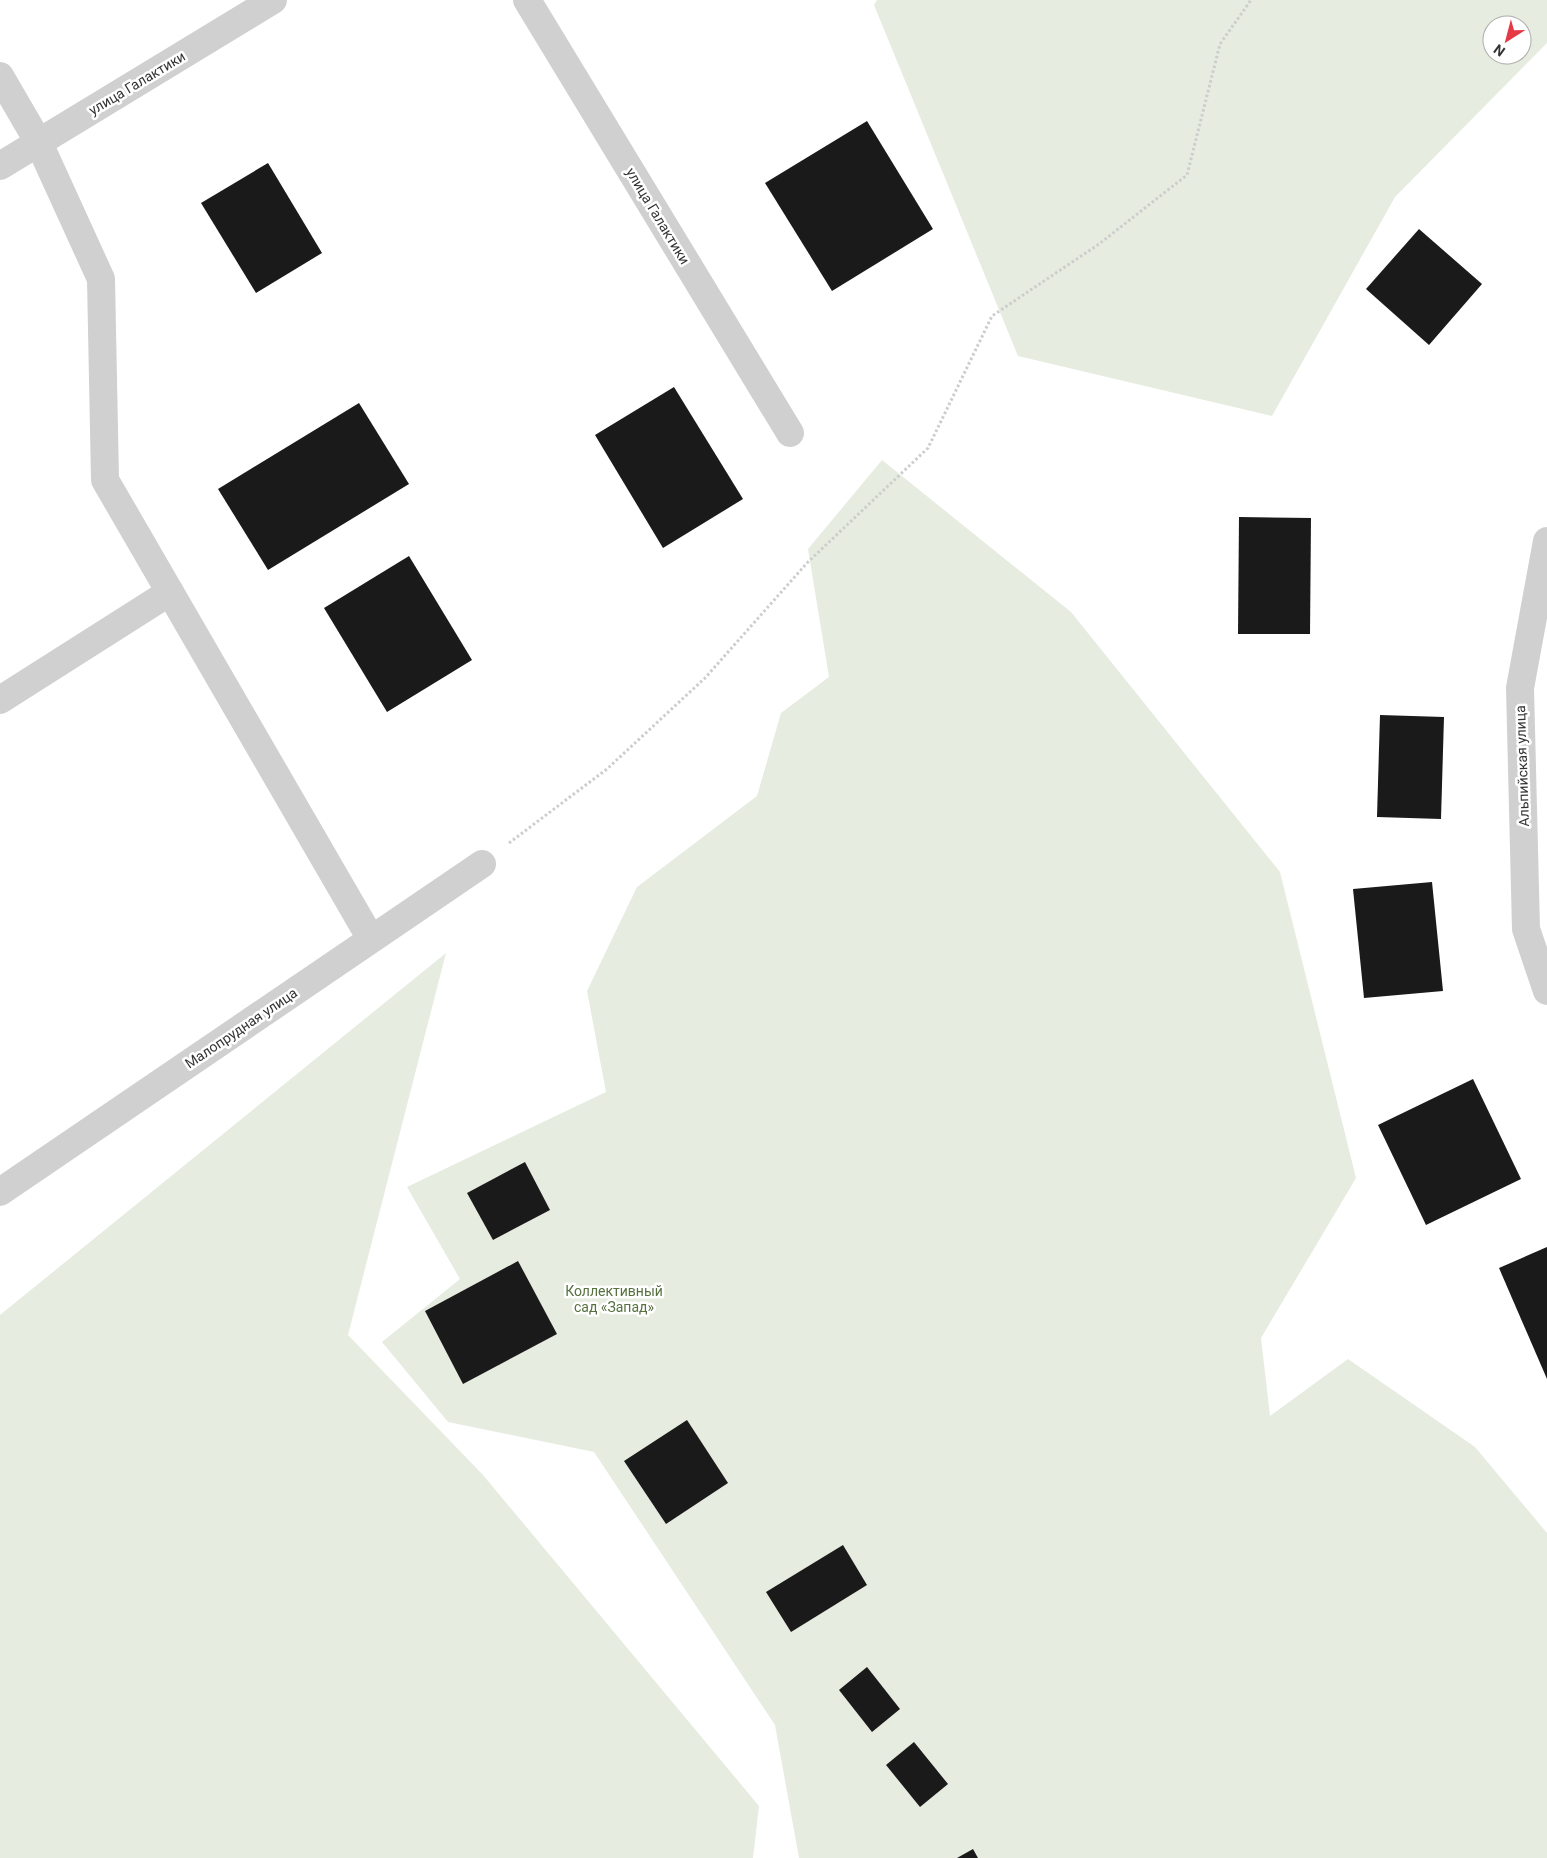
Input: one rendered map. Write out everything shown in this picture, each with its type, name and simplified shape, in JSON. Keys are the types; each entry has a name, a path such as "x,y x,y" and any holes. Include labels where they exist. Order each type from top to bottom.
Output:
{"street":[{"name":"улица Галактики","path":"0,166 273,0"},
{"name":"улица Галактики","path":"527,0 790,433"},
{"path":"0,76 38,142 101,279 105,480 371,939"},
{"name":"Альпийская улица","path":"1547,541 1520,688 1526,929 1547,991"},
{"path":"0,700 170,592"},
{"name":"Малопрудная улица","path":"0,1192 482,864"}],"path":[{"path":"482,864 607,769 705,678 807,563 928,448 992,316 1099,244 1188,175 1220,44 1251,0"}],"green space":[{"path":"877,0 1547,0 1547,43 1532,58 1532,15 1482,15 1482,65 1525,65 1395,197 1272,416 1018,356 874,5"},
{"name":"Коллективный сад «Запад»","path":"882,460 1071,612 1280,872 1356,1178 1261,1338 1270,1416 1348,1359 1475,1447 1547,1533 1547,1858 799,1858 775,1725 594,1452 448,1422 382,1342 460,1279 407,1187 606,1092 587,991 637,887 757,796 781,713 829,677 808,549"},
{"path":"446,953 348,1335 483,1475 759,1806 753,1858 0,1858 0,1315"}],"building":[{"path":"867,121 933,229 832,291 765,183"},
{"path":"268,163 322,253 256,293 201,203"},
{"path":"1419,229 1482,284 1429,345 1366,289"},
{"path":"674,387 743,499 663,548 595,435"},
{"path":"359,403 409,484 268,570 218,489"},
{"path":"1239,517 1311,518 1310,634 1238,634"},
{"path":"409,556 472,660 387,712 324,608"},
{"path":"1380,715 1444,717 1441,819 1377,817"},
{"path":"1432,882 1443,991 1364,998 1353,889"},
{"path":"1473,1079 1521,1179 1426,1225 1378,1125"},
{"path":"525,1162 550,1210 493,1240 467,1193"},
{"path":"1547,1247 1547,1379 1499,1268"},
{"path":"518,1261 557,1334 463,1384 425,1311"},
{"path":"687,1420 728,1483 666,1524 624,1461"},
{"path":"843,1545 867,1585 791,1632 766,1592"},
{"path":"867,1667 900,1709 872,1732 839,1690"},
{"path":"914,1742 948,1784 920,1807 886,1765"},
{"path":"973,1849 978,1858 957,1858"}]}
